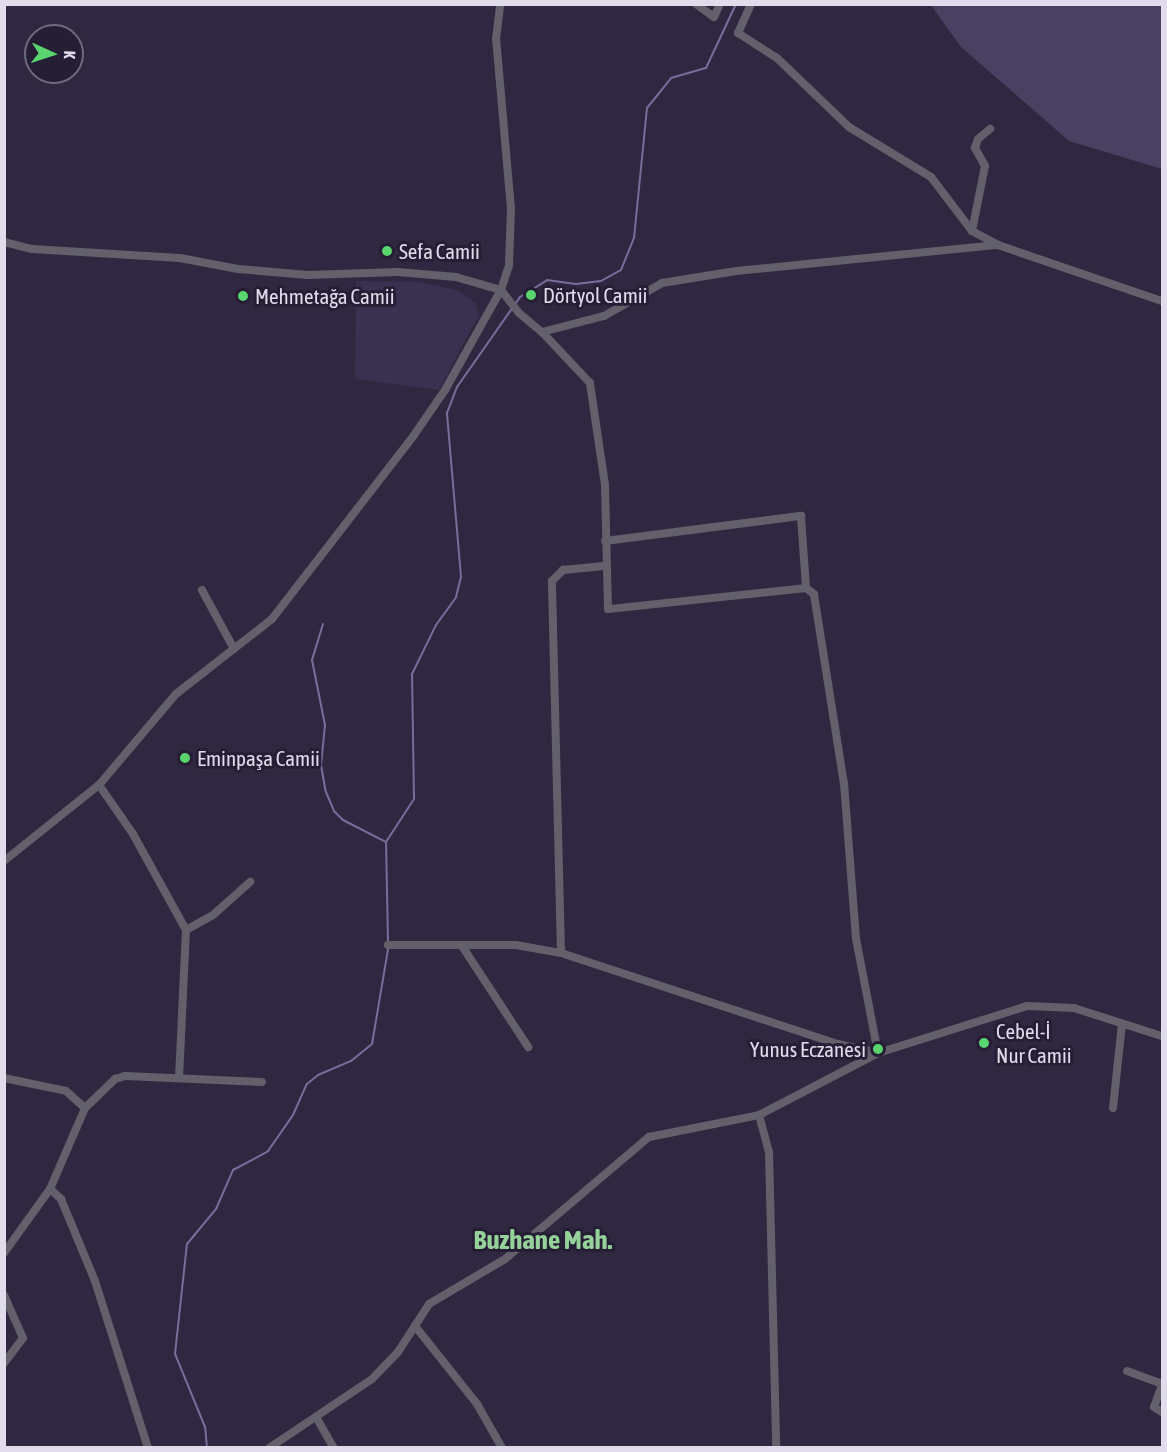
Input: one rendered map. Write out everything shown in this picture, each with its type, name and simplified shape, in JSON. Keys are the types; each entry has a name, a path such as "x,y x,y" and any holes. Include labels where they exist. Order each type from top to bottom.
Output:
{"street":[{"path":"4,861 99,785 176,694 272,619 414,435 504,293 509,265 511,209 496,39 500,4"},
{"path":"696,4 714,17 720,4"},
{"path":"752,4 738,33 777,58 849,127 931,177 972,231 998,245 1162,301"},
{"path":"972,231 985,166 975,148 978,139 990,129"},
{"path":"4,242 32,249 180,258 238,269 308,275 398,272 456,277 504,293 519,314 542,332 590,383 605,485 604,566 608,609 806,588 814,594 841,761 856,939 878,1053"},
{"path":"542,332 604,316 662,283 736,271 998,245"},
{"path":"605,541 801,516 806,588"},
{"path":"561,953 552,580 563,570 604,566"},
{"path":"202,590 234,649"},
{"path":"99,785 133,834 186,930 179,1078"},
{"path":"186,930 213,915 250,882"},
{"path":"388,945 516,945 561,953 838,1044 878,1053"},
{"path":"462,946 528,1047"},
{"path":"269,1448 372,1379 398,1352 429,1304 505,1260 649,1137 759,1115 878,1053 1027,1006 1074,1008 1162,1036"},
{"path":"1113,1108 1122,1024"},
{"path":"4,1078 66,1091 85,1108"},
{"path":"4,1253 50,1189 85,1108 115,1078 262,1082"},
{"path":"759,1115 769,1152 776,1448"},
{"path":"50,1189 61,1199 95,1281 148,1448"},
{"path":"4,1295 23,1338 4,1363"},
{"path":"415,1326 477,1404 502,1448"},
{"path":"1127,1371 1162,1384 1154,1407 1162,1412"},
{"path":"316,1417 334,1448"}],"shaded area":[{"path":"931,5 1162,5 1162,169 1069,141 961,47"},
{"path":"356,281 420,282 456,290 476,303 479,315 439,390 355,379"}],"waterway":[{"path":"388,943 386,842 414,799 412,674 436,625 456,597 461,577 447,413 457,387 520,297 547,280 576,284 601,281 621,270 634,238 647,108 671,78 706,68 736,4"},
{"path":"323,624 312,660 325,725 321,765 326,792 334,811 343,820 386,842"},
{"path":"207,1448 205,1427 175,1354 187,1244 216,1209 233,1170 268,1151 293,1115 307,1084 318,1075 351,1061 372,1044 388,949"}],"place":[{"name":"Sefa Camii","path":"387,251"},
{"name":"Dörtyol Camii","path":"531,295"},
{"name":"Mehmetağa Camii","path":"243,296"},
{"name":"Eminpaşa Camii","path":"185,758"},
{"name":"Cebel-İ Nur Camii","path":"984,1043"},
{"name":"Yunus Eczanesi","path":"878,1049"}],"district":[{"name":"Buzhane Mah.","path":"543,1240"}]}
